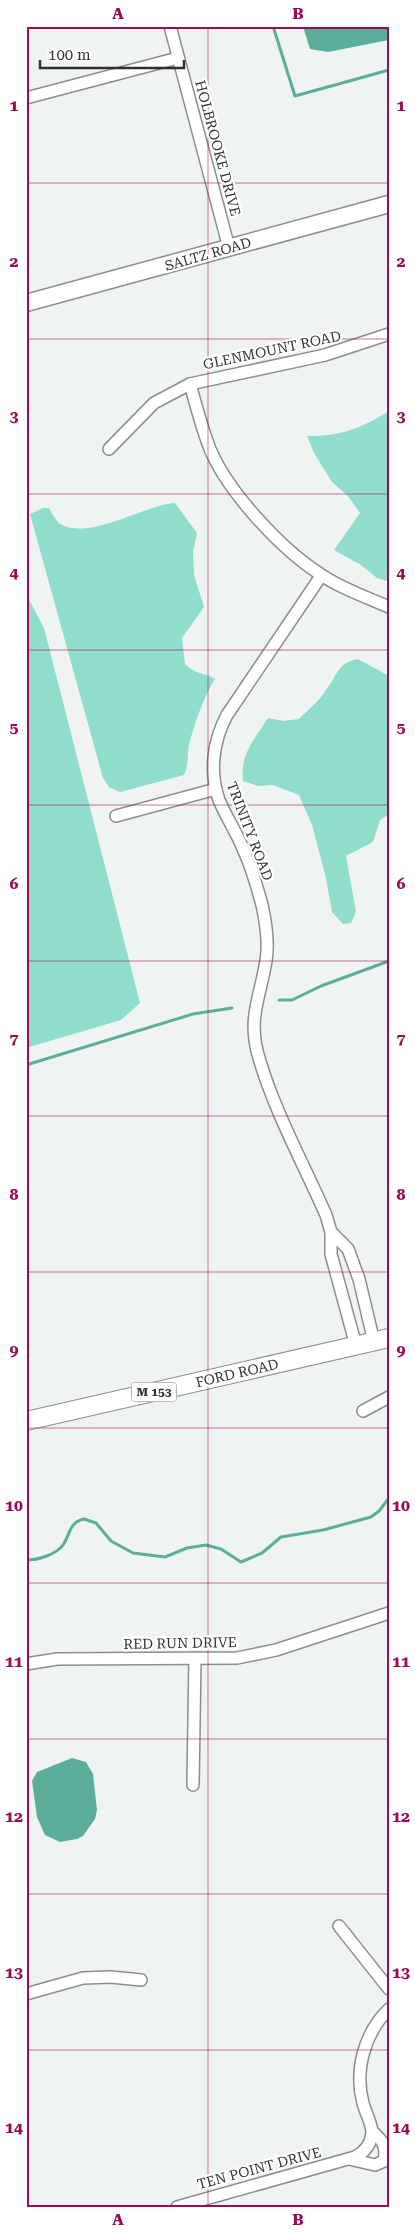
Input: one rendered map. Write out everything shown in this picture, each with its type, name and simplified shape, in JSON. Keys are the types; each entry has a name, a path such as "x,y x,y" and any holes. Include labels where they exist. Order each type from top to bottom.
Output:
{"main road":[{"name":"FORD ROAD","path":"26,1421 382,1340"}],"street":[{"name":"HOLBROOKE DRIVE","path":"170,26 229,248"},
{"path":"26,98 178,58"},
{"name":"SALTZ ROAD","path":"26,303 389,204"},
{"name":"GLENMOUNT ROAD","path":"109,450 154,404 190,384 325,355 389,334"},
{"path":"190,384 211,450 229,482 253,514 280,541 321,576 389,606"},
{"name":"TRINITY ROAD","path":"321,576 221,726 214,760 216,789 219,800 251,867 265,922 267,938 266,961 254,1009 254,1034 258,1056 267,1083 326,1215 331,1232 331,1254 356,1346"},
{"path":"116,816 216,789"},
{"name":"TRINITY ROAD","path":"331,1232 348,1249 382,1340"},
{"path":"363,1411 389,1397"},
{"name":"RED RUN DRIVE","path":"26,1664 57,1659 237,1658 262,1653 389,1613"},
{"path":"193,1785 195,1658"},
{"path":"339,1926 389,1989"},
{"path":"26,1994 83,1978 111,1976 141,1980"},
{"path":"372,2131 362,2102 361,2070 368,2038 376,2023 389,2008"},
{"name":"TEN POINT DRIVE","path":"177,2207 360,2155 368,2146 372,2131 383,2140 386,2151 384,2161 375,2165 349,2159"}],"shaded area":[{"path":"303,26 389,26 389,40 328,52 310,49"},
{"path":"389,411 389,582 377,578 361,565 334,550 360,513 348,496 332,482 314,453 307,436 330,435 350,430"},
{"path":"175,503 197,533 193,552 194,575 204,607 182,638 185,664 197,672 215,679 203,702 194,728 189,744 184,775 120,792 109,787 103,778 30,514 43,508 49,508 60,524 72,528 86,528 117,521 162,505"},
{"path":"26,594 44,628 140,1003 121,1020 26,1048"},
{"path":"358,659 389,676 389,814 380,820 373,842 346,856 356,912 351,923 343,924 332,912 326,878 312,825 299,795 273,785 258,786 243,781 243,771 249,748 268,718 283,721 299,719 320,698 342,666"},
{"path":"72,1758 86,1762 93,1774 97,1810 95,1819 83,1836 60,1842 45,1835 37,1817 32,1781 37,1772"}],"waterway":[{"path":"273,26 295,96 389,70"},
{"path":"279,1000 292,1000 321,986 389,961"},
{"path":"26,1065 193,1014 232,1008"},
{"path":"26,1560 41,1558 56,1552 63,1545 75,1523 84,1519 96,1523 111,1541 133,1553 165,1557 187,1548 206,1545 221,1549 241,1562 262,1553 281,1537 323,1530 371,1517 379,1511 389,1498"}]}
